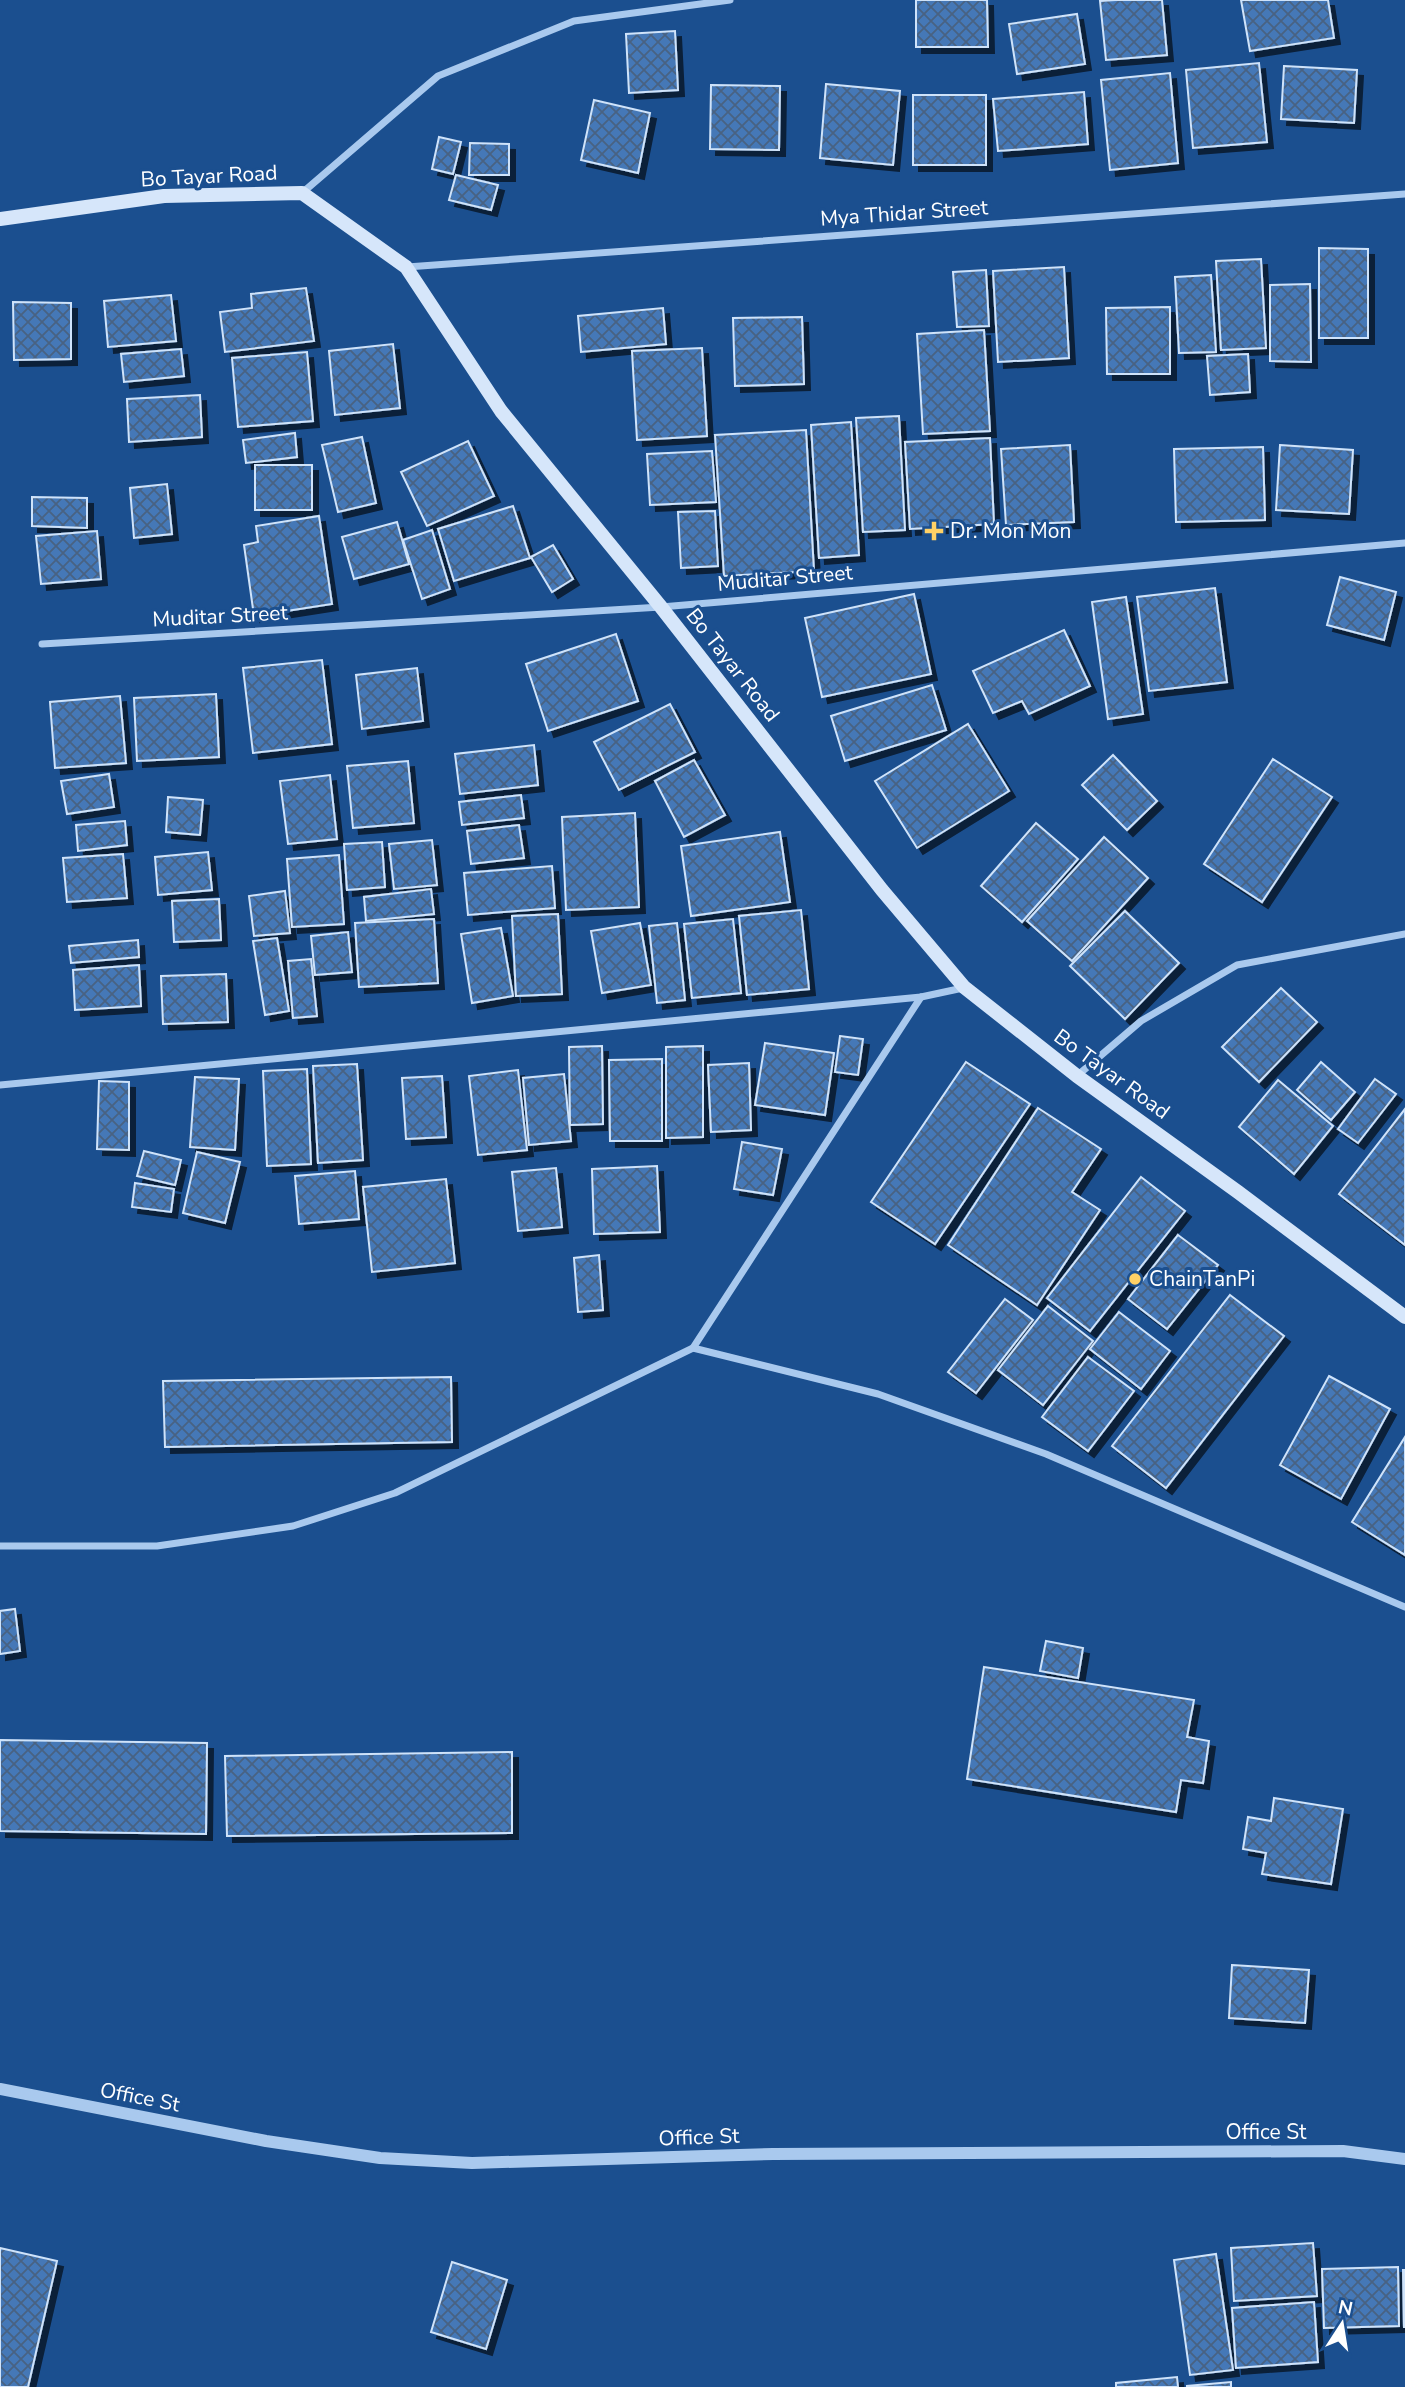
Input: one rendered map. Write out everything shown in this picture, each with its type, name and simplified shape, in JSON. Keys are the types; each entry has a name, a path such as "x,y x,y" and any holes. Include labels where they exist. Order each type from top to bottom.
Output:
{"main road":[{"name":"Bo Tayar Road","path":"0,219 164,196 302,193 406,267 501,411 661,607 882,890 964,987 1077,1076 1405,1317"}],"street":[{"path":"302,193 438,76 574,21 730,0"},
{"name":"Mya Thidar Street","path":"406,267 1405,194"},
{"name":"Muditar Street","path":"42,644 661,607 1405,543"},
{"path":"1077,1076 1141,1021 1237,965 1405,934"},
{"path":"0,1085 921,997 964,987"},
{"path":"0,1546 157,1546 293,1526 395,1493 693,1348 921,997"},
{"path":"693,1348 878,1394 1046,1454 1405,1607"},
{"name":"Office St","path":"0,2089 266,2141 380,2158 472,2164 773,2154 940,2153 1343,2151 1405,2159"}],"building":[{"path":"916,0 987,0 988,47 916,47"},
{"path":"1162,0 1167,55 1106,60 1100,1"},
{"path":"1241,0 1328,0 1334,38 1250,51"},
{"path":"1077,14 1085,64 1017,74 1009,24"},
{"path":"675,31 678,90 629,93 626,34"},
{"path":"1259,63 1267,142 1193,148 1186,70"},
{"path":"1284,66 1357,70 1354,123 1281,119"},
{"path":"1170,73 1178,163 1110,170 1101,80"},
{"path":"826,84 900,91 893,165 820,158"},
{"path":"711,85 780,86 779,150 710,149"},
{"path":"1084,92 1088,144 998,151 993,99"},
{"path":"913,95 986,95 986,165 913,165"},
{"path":"594,100 650,113 638,173 581,160"},
{"path":"439,137 461,142 453,174 432,169"},
{"path":"470,143 509,144 509,175 469,175"},
{"path":"456,175 498,185 491,210 449,200"},
{"path":"1319,248 1368,249 1368,338 1319,338"},
{"path":"1261,259 1266,348 1221,350 1216,261"},
{"path":"1064,267 1069,358 998,362 993,271"},
{"path":"986,270 989,326 957,327 953,272"},
{"path":"1211,275 1216,352 1179,353 1175,277"},
{"path":"1310,284 1311,362 1270,361 1270,285"},
{"path":"306,288 314,341 225,352 220,312 252,308 251,294"},
{"path":"171,295 176,341 108,347 104,301"},
{"path":"13,302 71,303 71,359 14,360"},
{"path":"1170,307 1170,374 1107,374 1106,308"},
{"path":"663,308 666,344 581,352 578,316"},
{"path":"802,317 804,384 735,386 733,318"},
{"path":"984,330 990,431 923,434 917,334"},
{"path":"393,344 400,408 335,415 329,351"},
{"path":"702,348 707,436 637,440 632,351"},
{"path":"181,349 184,376 124,382 121,354"},
{"path":"307,352 313,421 238,427 232,358"},
{"path":"1248,354 1250,392 1210,395 1207,356"},
{"path":"200,395 202,437 129,442 127,399"},
{"path":"899,416 905,530 863,532 856,418"},
{"path":"851,422 859,555 819,558 811,425"},
{"path":"806,430 814,571 724,576 715,435"},
{"path":"295,433 297,457 246,463 243,440"},
{"path":"362,437 376,503 338,512 322,445"},
{"path":"990,438 994,524 910,529 905,442"},
{"path":"468,441 494,496 427,526 401,472"},
{"path":"1070,445 1074,522 1006,525 1001,449"},
{"path":"1280,445 1353,450 1349,514 1276,510"},
{"path":"1263,447 1265,520 1176,522 1174,449"},
{"path":"712,451 716,502 650,505 647,454"},
{"path":"255,465 312,465 312,510 255,510"},
{"path":"167,484 172,534 134,538 130,488"},
{"path":"32,497 87,498 87,528 32,526"},
{"path":"513,506 530,558 454,581 438,529"},
{"path":"715,511 718,566 681,568 678,512"},
{"path":"319,516 332,604 254,616 244,545 258,542 256,526"},
{"path":"397,522 409,564 354,579 342,537"},
{"path":"432,530 450,589 422,599 403,540"},
{"path":"97,531 101,579 41,584 36,536"},
{"path":"553,545 573,579 552,592 531,557"},
{"path":"1340,577 1396,592 1384,640 1327,625"},
{"path":"1215,588 1227,682 1149,691 1137,597"},
{"path":"914,594 931,674 822,697 805,618"},
{"path":"1126,597 1143,714 1108,719 1092,602"},
{"path":"1064,630 1090,686 1029,714 1022,701 993,713 973,671"},
{"path":"616,634 638,701 548,731 526,664"},
{"path":"322,660 332,744 253,753 243,668"},
{"path":"417,668 423,721 362,729 356,675"},
{"path":"932,685 946,730 845,761 831,716"},
{"path":"216,694 219,757 137,761 134,698"},
{"path":"120,696 126,763 55,768 50,702"},
{"path":"670,704 695,752 619,790 594,742"},
{"path":"968,724 1009,791 917,848 875,781"},
{"path":"534,745 538,785 460,794 455,754"},
{"path":"1113,755 1157,801 1127,830 1082,785"},
{"path":"1273,759 1332,797 1262,902 1204,864"},
{"path":"694,760 725,815 684,837 655,781"},
{"path":"408,761 414,823 353,828 347,766"},
{"path":"109,774 114,807 67,814 61,781"},
{"path":"330,775 337,839 288,844 280,781"},
{"path":"521,795 524,818 462,825 459,802"},
{"path":"168,797 203,800 200,835 166,832"},
{"path":"635,813 639,907 566,910 562,817"},
{"path":"125,821 127,845 78,851 76,825"},
{"path":"1036,823 1078,859 1022,922 981,886"},
{"path":"519,825 524,858 471,864 467,831"},
{"path":"780,832 790,902 691,916 681,846"},
{"path":"1104,837 1148,878 1072,961 1027,921"},
{"path":"432,840 437,885 394,889 389,844"},
{"path":"382,842 385,887 347,890 344,844"},
{"path":"208,852 212,890 158,895 155,857"},
{"path":"123,854 127,898 67,902 63,858"},
{"path":"339,855 344,924 292,927 287,859"},
{"path":"552,866 555,908 468,915 464,873"},
{"path":"431,889 434,914 366,921 364,897"},
{"path":"285,891 290,933 254,936 249,896"},
{"path":"219,899 221,940 174,942 172,901"},
{"path":"801,910 809,989 747,995 739,916"},
{"path":"1125,911 1179,963 1125,1019 1070,966"},
{"path":"558,914 562,994 516,996 512,916"},
{"path":"434,919 438,983 359,987 355,923"},
{"path":"733,919 741,993 692,998 684,924"},
{"path":"640,923 651,985 602,993 591,931"},
{"path":"677,923 685,1000 657,1003 649,926"},
{"path":"501,928 513,996 472,1003 461,934"},
{"path":"348,932 352,972 315,975 311,936"},
{"path":"277,938 289,1011 265,1015 253,941"},
{"path":"138,940 139,957 71,963 69,946"},
{"path":"311,959 317,1016 293,1018 288,961"},
{"path":"139,965 141,1006 75,1010 73,970"},
{"path":"226,974 228,1022 163,1024 161,976"},
{"path":"1281,988 1317,1022 1259,1082 1222,1047"},
{"path":"840,1036 863,1039 858,1075 835,1072"},
{"path":"765,1043 834,1053 825,1115 755,1105"},
{"path":"602,1046 603,1124 570,1125 569,1047"},
{"path":"703,1046 703,1137 666,1138 666,1047"},
{"path":"662,1059 662,1141 610,1141 609,1060"},
{"path":"966,1062 1030,1104 935,1244 871,1202"},
{"path":"1321,1062 1355,1092 1331,1120 1297,1090"},
{"path":"749,1063 751,1130 711,1132 708,1065"},
{"path":"357,1064 363,1160 318,1163 313,1066"},
{"path":"307,1069 311,1164 267,1166 263,1071"},
{"path":"518,1070 527,1150 478,1155 469,1076"},
{"path":"564,1074 571,1141 529,1145 523,1078"},
{"path":"442,1076 446,1137 406,1139 402,1078"},
{"path":"195,1077 239,1079 235,1150 190,1147"},
{"path":"1375,1079 1396,1094 1358,1143 1338,1129"},
{"path":"1278,1080 1333,1126 1294,1174 1239,1127"},
{"path":"99,1081 129,1082 129,1150 97,1149"},
{"path":"1038,1108 1101,1149 1072,1192 1100,1210 1037,1305 948,1245"},
{"path":"1405,1109 1405,1245 1339,1194"},
{"path":"742,1142 782,1149 773,1195 734,1189"},
{"path":"144,1151 181,1160 175,1185 137,1176"},
{"path":"197,1152 240,1162 225,1223 183,1213"},
{"path":"657,1166 660,1232 594,1234 592,1169"},
{"path":"556,1168 562,1227 518,1231 512,1172"},
{"path":"355,1171 359,1219 299,1224 295,1176"},
{"path":"1141,1177 1185,1211 1090,1331 1047,1298"},
{"path":"446,1179 455,1263 372,1272 363,1187"},
{"path":"135,1183 174,1189 171,1212 132,1207"},
{"path":"1178,1235 1218,1265 1167,1329 1128,1299"},
{"path":"599,1255 603,1310 578,1312 574,1258"},
{"path":"1230,1295 1284,1336 1166,1488 1112,1446"},
{"path":"1005,1299 1033,1320 976,1393 948,1372"},
{"path":"1048,1306 1093,1341 1043,1405 998,1370"},
{"path":"1119,1312 1170,1351 1141,1389 1090,1349"},
{"path":"1088,1357 1134,1391 1088,1451 1042,1417"},
{"path":"1329,1376 1390,1409 1341,1499 1280,1465"},
{"path":"451,1377 452,1442 165,1447 163,1381"},
{"path":"1405,1437 1405,1555 1352,1522"},
{"path":"15,1609 20,1651 0,1654 0,1611"},
{"path":"1046,1641 1083,1648 1078,1678 1040,1671"},
{"path":"984,1667 1194,1700 1187,1737 1209,1741 1203,1783 1181,1780 1176,1812 967,1779"},
{"path":"0,1740 207,1743 206,1834 0,1831"},
{"path":"512,1752 512,1833 227,1836 225,1756"},
{"path":"1274,1798 1343,1809 1331,1884 1262,1874 1266,1853 1243,1849 1248,1817 1271,1821"},
{"path":"1232,1965 1309,1970 1305,2023 1229,2018"},
{"path":"1313,2243 1317,2296 1234,2301 1231,2248"},
{"path":"0,2248 57,2261 28,2387 0,2387"},
{"path":"1216,2254 1233,2370 1190,2375 1174,2260"},
{"path":"452,2262 507,2280 486,2349 431,2332"},
{"path":"1398,2267 1399,2326 1324,2328 1322,2269"},
{"path":"1405,2270 1405,2327 1404,2327"},
{"path":"1314,2302 1318,2362 1236,2368 1232,2308"},
{"path":"1177,2377 1178,2387 1116,2387 1116,2383"},
{"path":"1231,2382 1231,2387 1187,2387 1187,2386"}],"place":[{"name":"Dr. Mon Mon","path":"934,531"},
{"name":"ChainTanPi","path":"1135,1279"}]}
